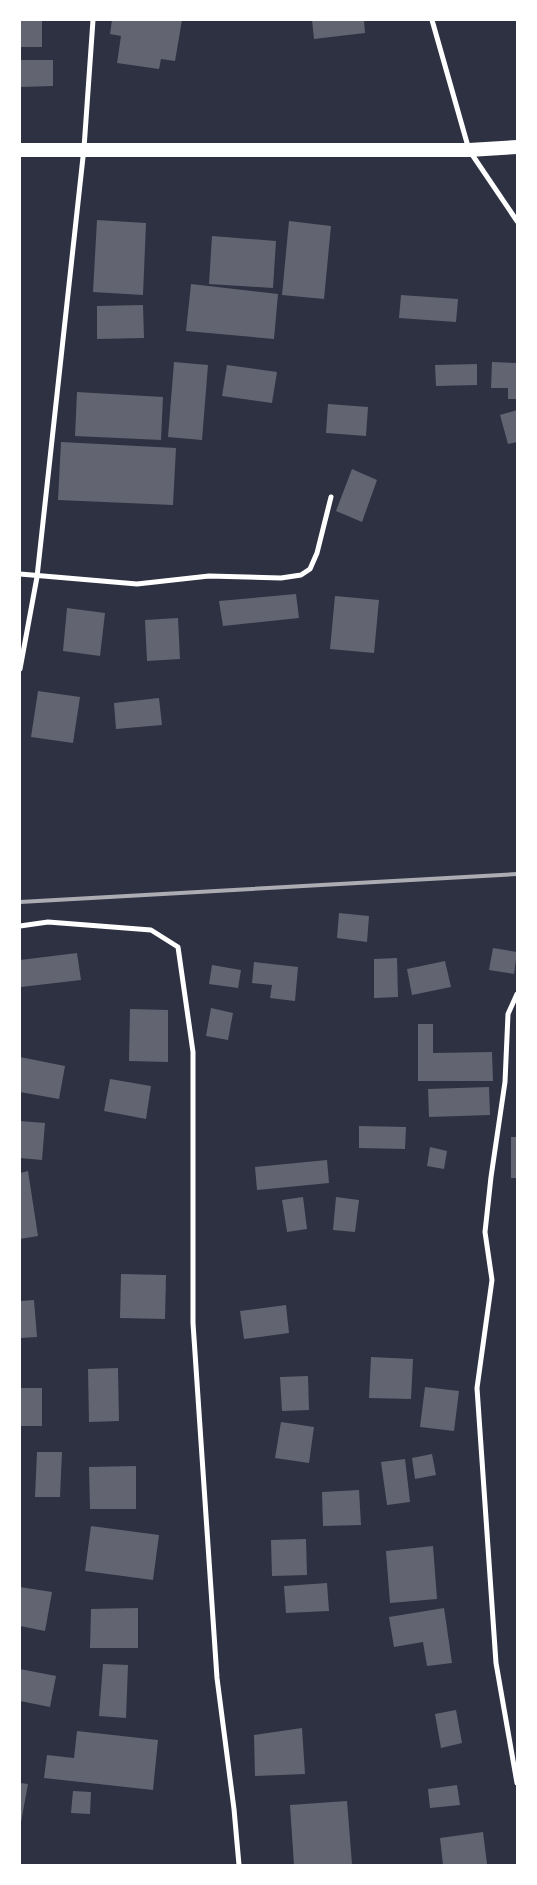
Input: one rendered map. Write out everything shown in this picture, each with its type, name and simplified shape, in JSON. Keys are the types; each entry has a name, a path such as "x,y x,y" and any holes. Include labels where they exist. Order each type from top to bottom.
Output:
{"highway":[{"path":"20,150 84,148 469,150 517,147"}],"street":[{"path":"20,669 36,577 84,148 93,20"},
{"path":"432,20 469,150 517,220"},
{"path":"20,574 36,577 137,584 209,576 281,578 301,575 310,569 317,553 331,497"},
{"path":"20,926 48,922 151,930 178,947 193,1052 193,1323 199,1417 217,1678 229,1760 239,1865"},
{"path":"517,994 508,1014 505,1082 490,1177 485,1232 492,1280 477,1388 496,1663 517,1783"}],"building":[{"path":"20,20 42,20 42,47 20,47"},
{"path":"112,20 182,20 175,61 161,59 159,69 117,63 121,36 110,34"},
{"path":"312,20 364,20 365,33 314,39"},
{"path":"20,60 53,60 53,86 20,87"},
{"path":"97,220 146,223 143,295 93,292"},
{"path":"289,221 331,226 324,299 282,295"},
{"path":"212,236 276,241 273,288 209,284"},
{"path":"191,284 278,294 274,339 186,331"},
{"path":"401,295 458,299 456,322 399,318"},
{"path":"143,305 144,338 97,339 97,306"},
{"path":"174,362 208,365 202,440 168,437"},
{"path":"492,362 517,363 517,399 508,399 508,388 491,388"},
{"path":"477,364 477,385 436,386 435,365"},
{"path":"227,365 277,372 272,403 222,396"},
{"path":"77,392 163,397 161,440 75,436"},
{"path":"328,404 368,407 366,436 326,433"},
{"path":"517,410 517,442 508,444 500,415"},
{"path":"61,442 176,448 173,505 58,500"},
{"path":"352,469 377,480 362,522 336,511"},
{"path":"296,594 299,618 223,626 219,601"},
{"path":"335,596 379,600 374,653 330,649"},
{"path":"67,608 105,613 100,656 63,651"},
{"path":"178,618 180,659 147,661 145,620"},
{"path":"38,691 80,697 73,743 31,737"},
{"path":"159,698 162,725 116,729 114,703"},
{"path":"339,913 369,916 367,942 337,938"},
{"path":"493,948 517,952 514,974 489,970"},
{"path":"77,953 81,980 21,987 20,960"},
{"path":"397,958 398,997 374,998 374,959"},
{"path":"445,961 451,987 412,995 407,969"},
{"path":"254,962 298,967 295,1001 270,998 272,985 252,983"},
{"path":"212,965 241,970 238,988 209,984"},
{"path":"211,1008 233,1013 228,1040 206,1036"},
{"path":"130,1009 168,1010 168,1062 129,1061"},
{"path":"418,1024 433,1024 433,1053 492,1052 493,1081 418,1081"},
{"path":"20,1057 65,1066 59,1099 20,1092"},
{"path":"110,1079 151,1086 146,1119 104,1111"},
{"path":"489,1087 490,1115 429,1117 428,1089"},
{"path":"20,1121 45,1123 42,1160 20,1158"},
{"path":"359,1126 406,1127 405,1149 359,1148"},
{"path":"511,1137 517,1137 517,1178 511,1178"},
{"path":"430,1147 447,1151 444,1169 427,1166"},
{"path":"327,1160 329,1183 257,1190 255,1167"},
{"path":"28,1171 38,1236 20,1239 20,1173"},
{"path":"303,1197 307,1229 287,1232 282,1200"},
{"path":"336,1197 359,1200 355,1232 333,1230"},
{"path":"121,1274 166,1275 165,1319 120,1318"},
{"path":"34,1300 37,1337 20,1338 20,1301"},
{"path":"286,1305 289,1333 244,1339 240,1311"},
{"path":"371,1357 413,1359 411,1399 369,1398"},
{"path":"118,1368 119,1421 89,1422 88,1369"},
{"path":"308,1376 309,1410 282,1411 280,1377"},
{"path":"425,1387 459,1391 454,1431 420,1427"},
{"path":"20,1388 42,1388 42,1426 20,1426"},
{"path":"281,1422 314,1427 309,1463 275,1458"},
{"path":"37,1452 62,1452 60,1497 35,1497"},
{"path":"432,1454 436,1475 415,1479 412,1458"},
{"path":"405,1459 410,1502 387,1505 381,1462"},
{"path":"136,1466 136,1509 90,1509 89,1467"},
{"path":"359,1490 361,1525 323,1526 322,1492"},
{"path":"91,1526 159,1535 153,1580 85,1571"},
{"path":"306,1539 307,1575 272,1576 271,1540"},
{"path":"433,1546 437,1599 390,1603 386,1551"},
{"path":"327,1583 329,1611 286,1613 284,1586"},
{"path":"20,1587 52,1592 45,1631 20,1626"},
{"path":"138,1608 138,1648 90,1648 91,1609"},
{"path":"444,1608 452,1663 427,1666 423,1642 394,1647 389,1617"},
{"path":"103,1664 128,1665 126,1718 99,1716"},
{"path":"20,1669 56,1676 50,1707 20,1701"},
{"path":"456,1710 462,1743 441,1748 435,1714"},
{"path":"302,1728 305,1774 255,1776 254,1735"},
{"path":"77,1731 158,1740 153,1790 44,1778 47,1755 74,1758"},
{"path":"20,1783 28,1784 21,1822 20,1822"},
{"path":"457,1785 460,1805 430,1808 428,1789"},
{"path":"73,1791 91,1792 90,1814 71,1813"},
{"path":"347,1801 352,1864 294,1865 290,1805"},
{"path":"483,1832 487,1864 443,1865 440,1838"}],"railway":[{"path":"20,902 517,874"}]}
